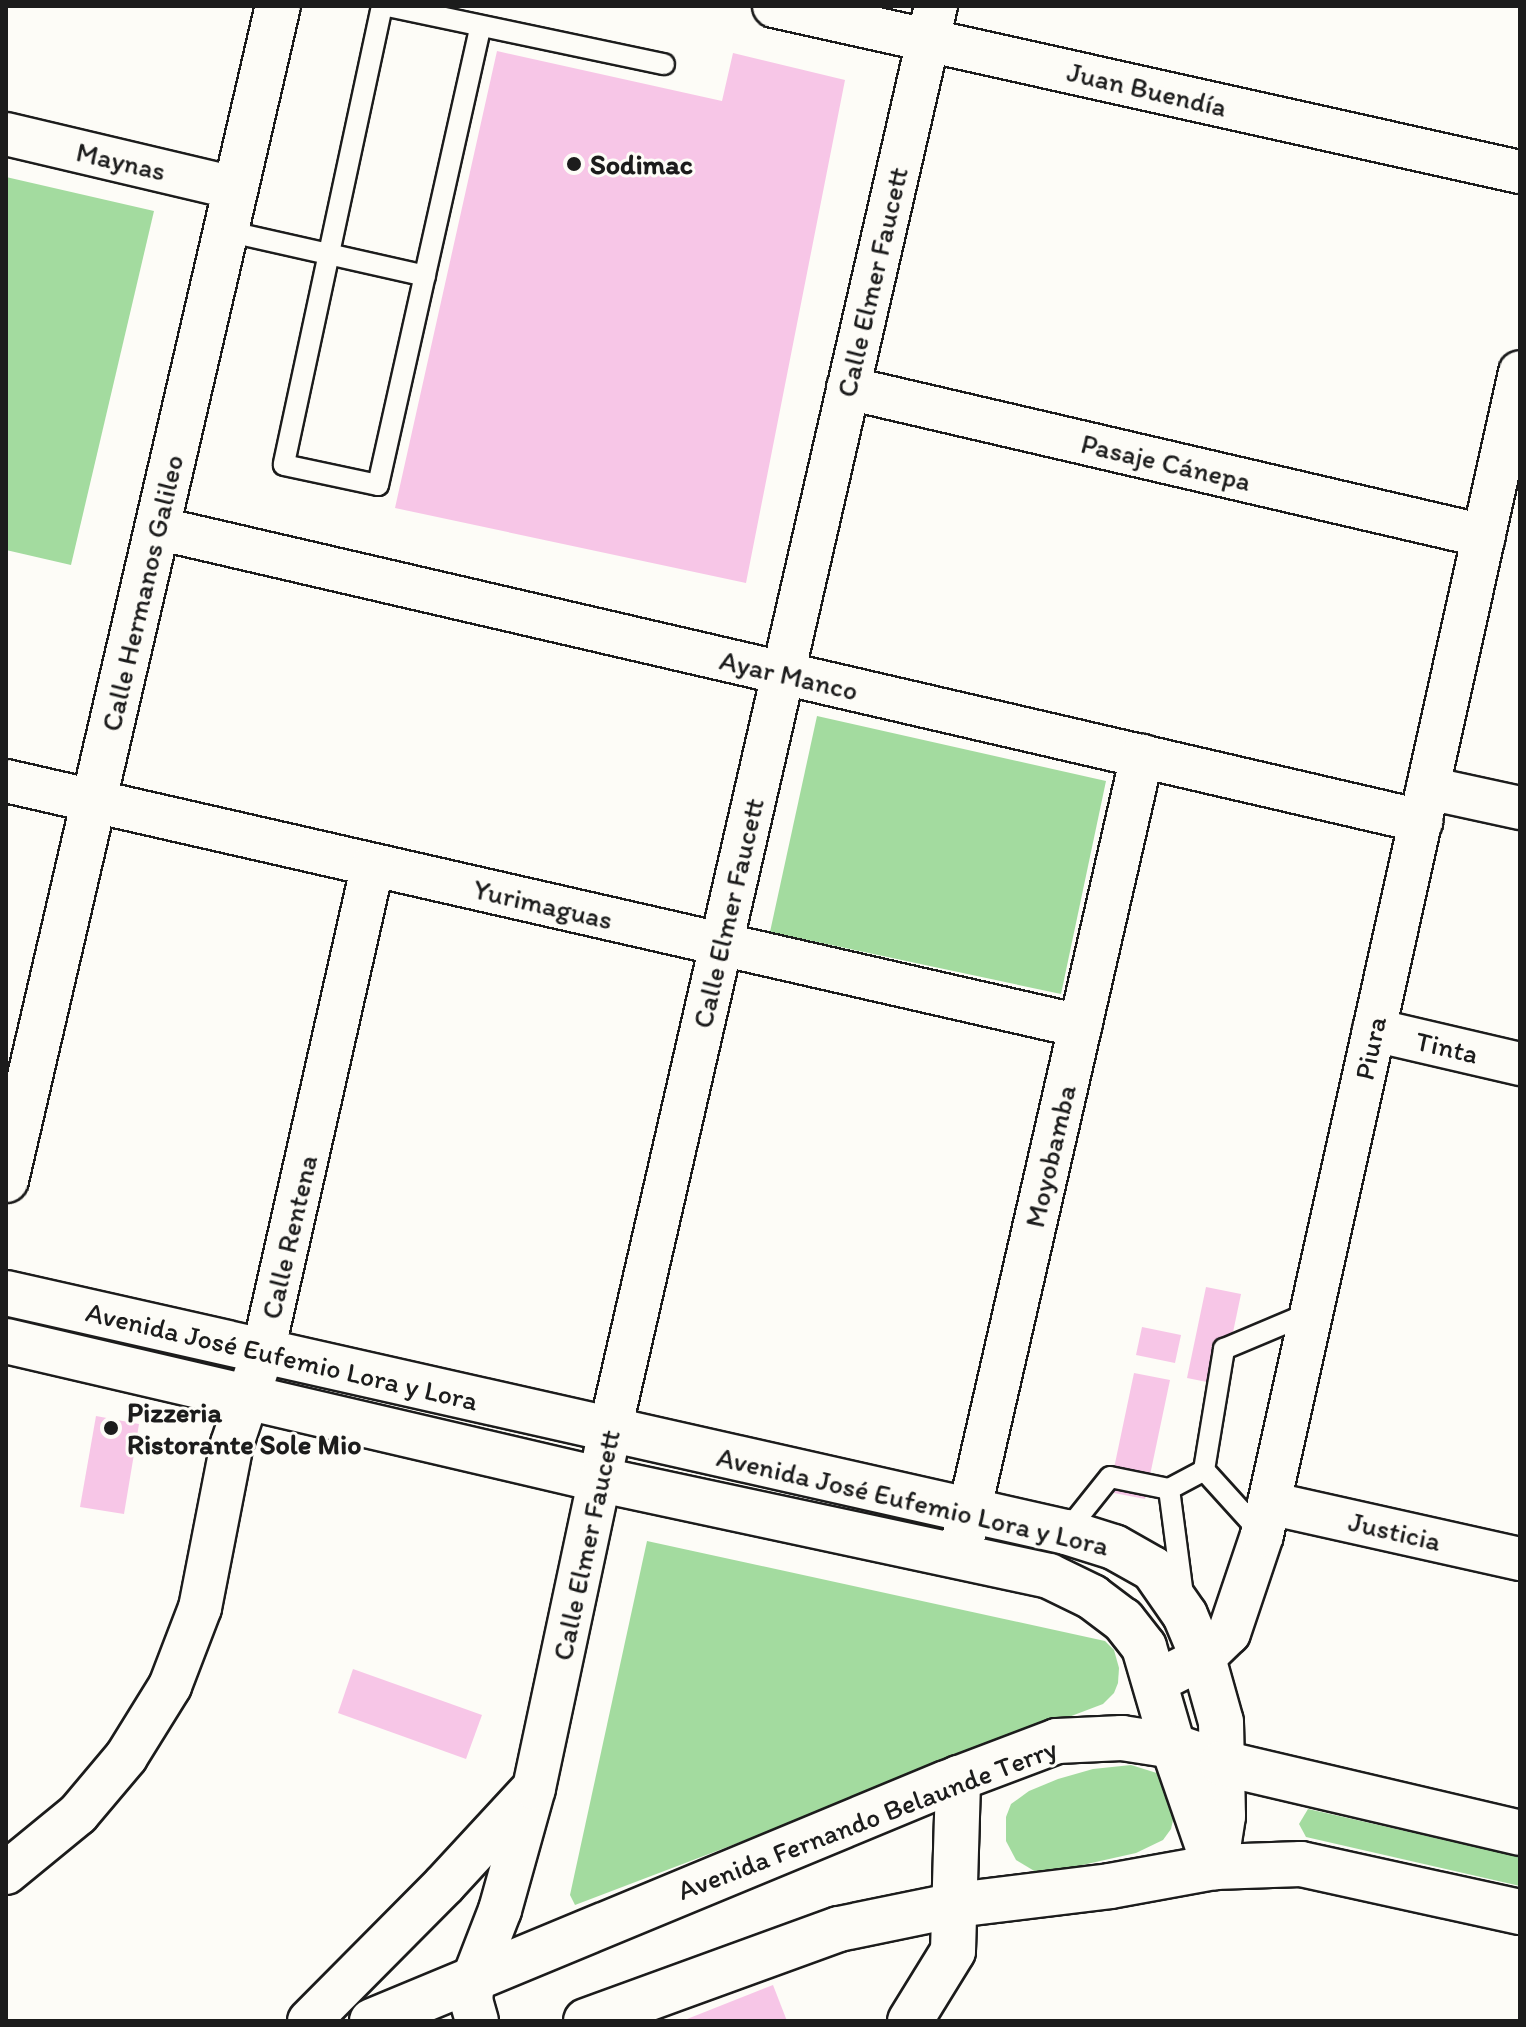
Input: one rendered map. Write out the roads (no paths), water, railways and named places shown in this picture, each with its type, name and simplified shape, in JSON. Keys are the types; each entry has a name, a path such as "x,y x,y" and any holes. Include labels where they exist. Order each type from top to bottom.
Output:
{"main road":[{"name":"Calle Hermanos Galileo","path":"6,1180 278,6"},
{"name":"Avenida José Eufemio Lora y Lora","path":"6,1293 1066,1532 1114,1547 1153,1569 1185,1615 1203,1658 1221,1722 1223,1816 1215,1867"},
{"name":"Avenida José Eufemio Lora y Lora","path":"6,1341 602,1480 1049,1576 1092,1597 1123,1620 1144,1647 1173,1746 1215,1867"},
{"name":"Avenida Fernando Belaunde Terry","path":"372,2021 958,1778 1057,1741 1122,1738 1173,1746 1222,1763 1520,1833"},
{"path":"910,2021 953,1951 958,1778"},
{"path":"586,2021 839,1929 956,1905 1110,1886 1215,1867 1301,1864 1520,1912"}],"street":[{"name":"Juan Buendía","path":"774,6 932,23 1520,172"},
{"name":"Calle Elmer Faucett","path":"477,2021 471,2000 474,1977 500,1910 534,1788 602,1480 610,1430 932,23"},
{"name":"Maynas","path":"6,134 235,188"},
{"name":"Piura","path":"1155,1682 1203,1658 1229,1633 1266,1519 1520,372"},
{"name":"Pasaje Cánepa","path":"848,388 1484,536"},
{"name":"Ayar Manco","path":"157,528 1142,756 1424,805 1520,808"},
{"name":"Moyobamba","path":"959,1556 1142,756"},
{"name":"Yurimaguas","path":"6,781 1080,1026"},
{"name":"Calle Rentena","path":"6,1873 78,1814 126,1757 170,1686 200,1608 232,1444 245,1397 263,1352 373,865"},
{"name":"Tinta","path":"1374,1030 1520,1064"},
{"name":"Justicia","path":"1266,1519 1520,1559"},
{"path":"309,2021 444,1885 534,1788"}],"lane":[{"path":"382,6 284,465 378,485 481,26"},
{"path":"388,6 664,64"},
{"path":"226,231 425,276"},
{"path":"1204,1470 1224,1349 1312,1312"},
{"path":"1066,1532 1110,1477 1169,1489 1204,1470"},
{"path":"1204,1470 1266,1519"},
{"path":"1169,1489 1185,1615"}],"place":[{"name":"Sodimac","path":"574,164"},
{"name":"Pizzeria Ristorante Sole Mio","path":"111,1428"}]}
